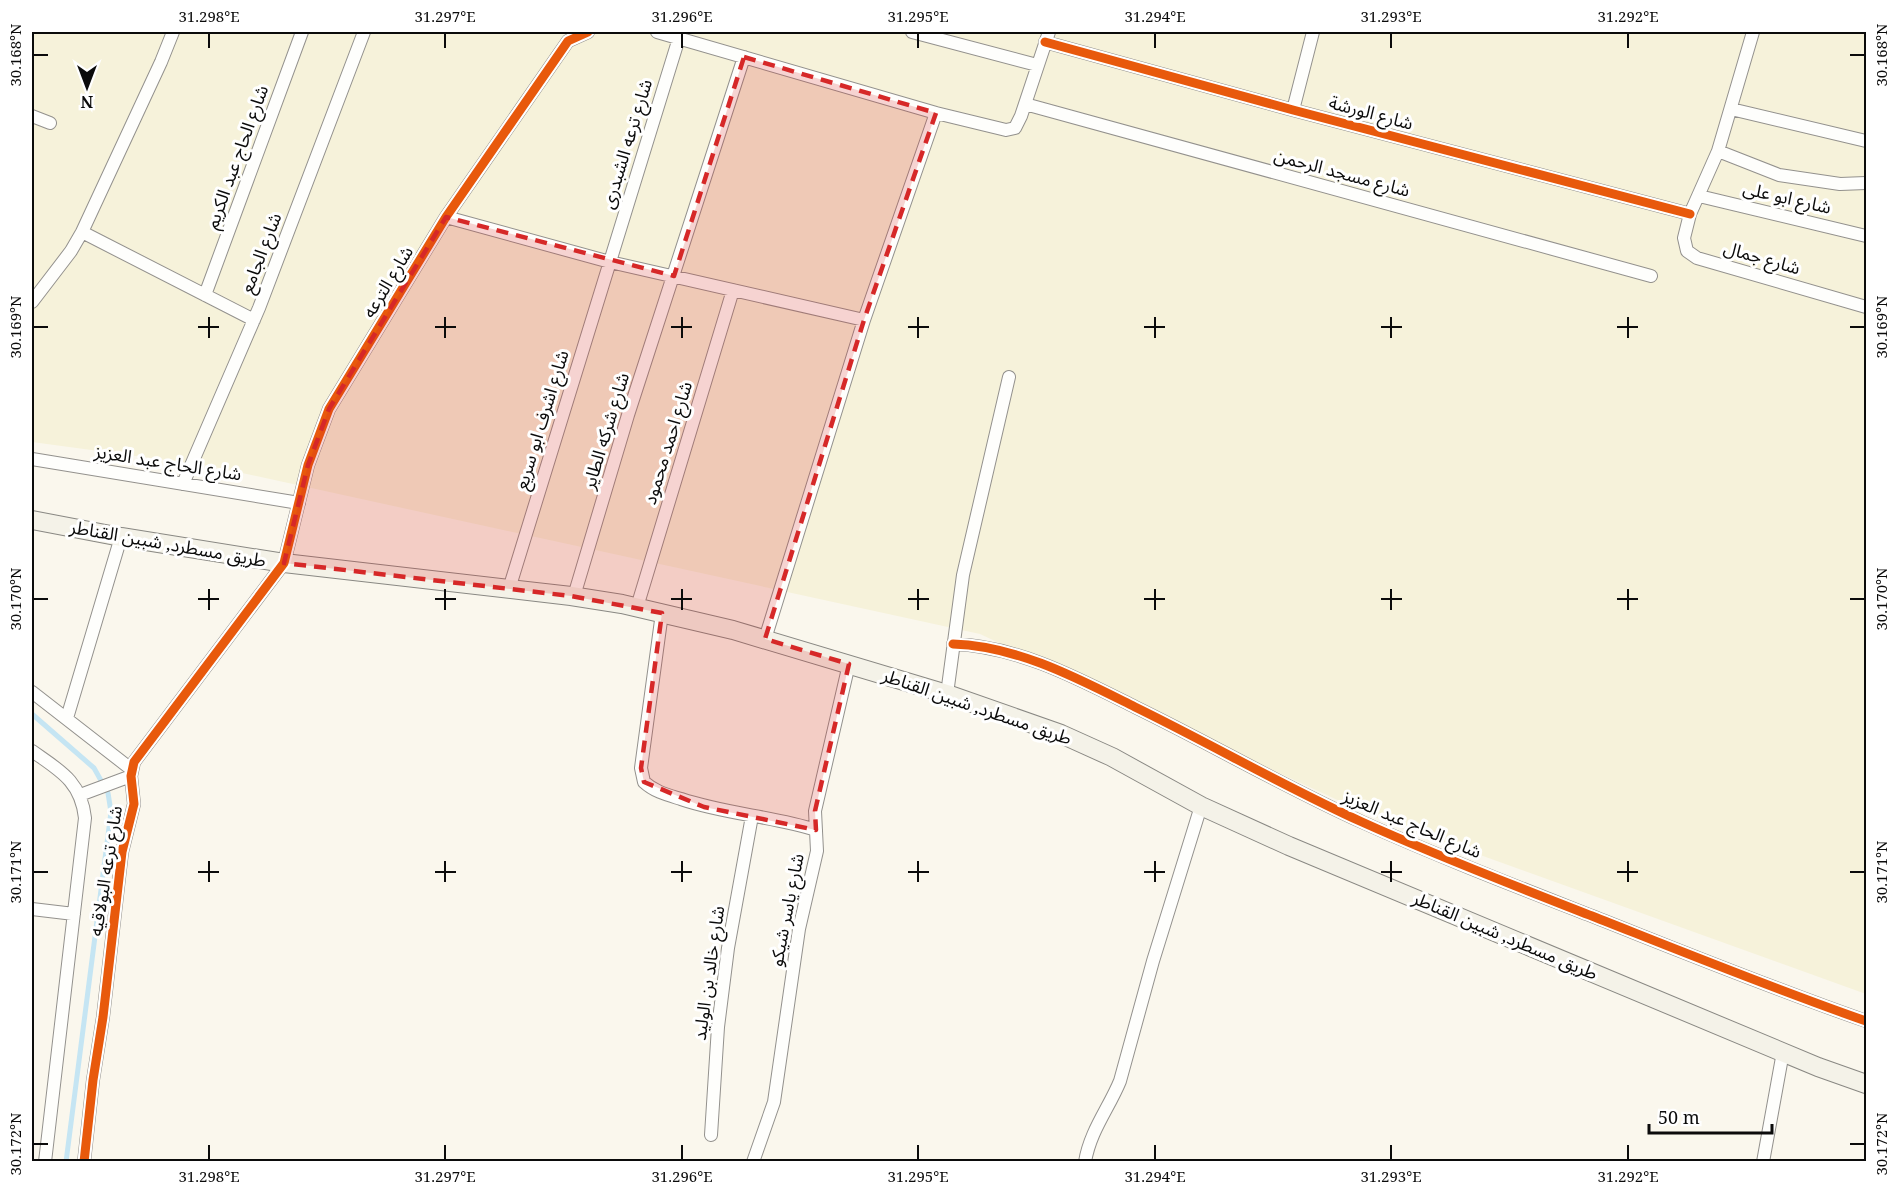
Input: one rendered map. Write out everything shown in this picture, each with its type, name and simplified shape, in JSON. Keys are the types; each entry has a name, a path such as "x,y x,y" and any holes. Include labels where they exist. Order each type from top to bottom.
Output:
{"main road":[{"name":"طريق مسطرد, شبين القناطر","path":"32,519 121,537 287,555 637,607 948,688 1112,757 1202,807 1289,846 1783,1052 1866,1084"}],"street":[{"path":"32,302 71,251 82,232 173,32"},
{"name":"شارع الحاج عبد الكريم","path":"205,295 302,32"},
{"name":"شارع الجامع","path":"183,484 254,320 364,32"},
{"name":"شارع الترعه","path":"287,555 308,465 329,409 390,313 446,217 567,36 588,32"},
{"path":"657,32 936,113 1006,130 1015,128 1047,37"},
{"path":"912,32 1037,65"},
{"path":"1293,110 1313,32"},
{"name":"شارع جمال","path":"1753,32 1719,151 1690,214 1684,238 1688,251 1697,258 1866,307"},
{"name":"شارع الورشة","path":"1047,37 1293,110 1690,214"},
{"name":"شارع ترعه الشبدرى","path":"610,262 679,38"},
{"name":"شارع شركه الطاير","path":"574,596 628,415 744,57"},
{"name":"شارع مسجد الرحمن","path":"1024,104 1651,276"},
{"path":"1731,109 1866,141"},
{"path":"765,639 864,320 936,113"},
{"path":"32,116 50,123"},
{"path":"1719,151 1779,175 1840,184 1865,183 1866,169"},
{"name":"شارع ابو على","path":"1699,196 1866,236"},
{"path":"446,217 610,262 864,320"},
{"path":"82,232 254,320"},
{"name":"شارع اشرف ابو سريع","path":"509,589 610,262"},
{"name":"شارع احمد محمود","path":"637,607 733,290"},
{"path":"948,688 963,575 1009,377"},
{"name":"شارع الحاج عبد العزيز","path":"32,459 299,503"},
{"path":"67,718 121,537"},
{"path":"32,751 64,774 85,793 128,775 139,754 287,555"},
{"path":"662,614 641,768 644,782 657,791 704,807 798,824 816,830"},
{"name":"شارع الحاج عبد العزيز","path":"953,650 975,645 993,648 1083,681 1364,823 1650,939 1866,1021"},
{"name":"شارع ياسر شيكو","path":"753,1161 774,1102 799,929 817,851 815,811 849,664"},
{"path":"32,692 67,718 128,775"},
{"name":"شارع ترعه البولاقيه","path":"84,1161 122,852 134,804 128,775"},
{"name":"شارع ترعه البولاقيه","path":"45,1161 85,818 85,793"},
{"path":"1085,1161 1091,1137 1113,1099 1120,1081 1153,961 1202,807"},
{"name":"شارع خالد بن الوليد","path":"711,1135 722,993 752,816"},
{"path":"32,909 74,914"},
{"path":"1763,1161 1783,1052"}],"highlighted area":[{"path":"744,57 936,113 864,320 765,639 849,664 815,811 816,830 704,807 644,782 641,768 662,613 571,596 284,563 308,465 329,409 446,217 674,276"}],"shaded area":[{"path":"32,32 1866,32 1866,994 1372,816 980,634 210,466 32,442"}],"waterway":[{"path":"32,714 94,768 108,793 111,812 66,1162"}],"cycle path":[{"path":"84,1162 122,852 134,804 131,776 134,762 284,563 308,465 329,409 446,217 568,41 588,32"},
{"path":"1045,42 1293,110 1690,214"},
{"path":"953,644 977,646 1024,657 1070,675 1333,809 1390,835 1694,957 1866,1021"}]}
